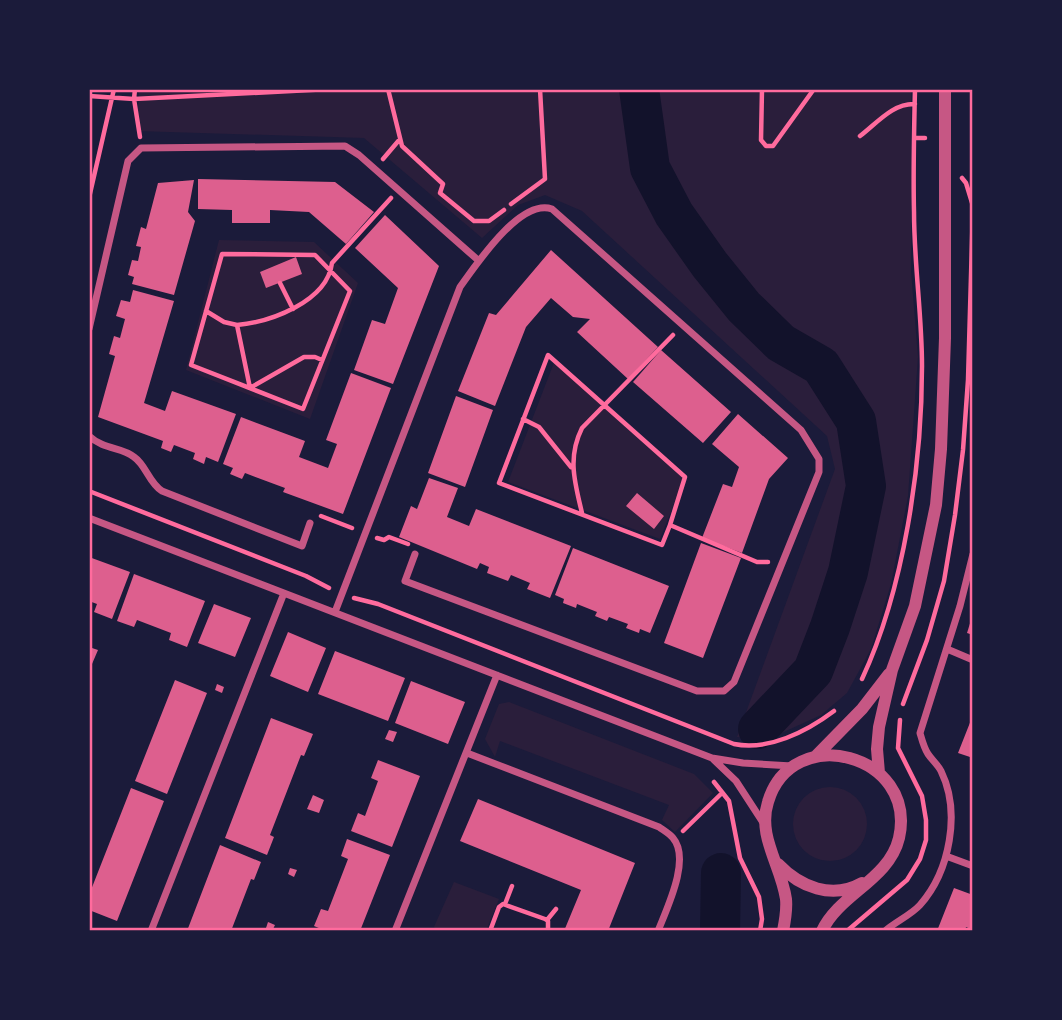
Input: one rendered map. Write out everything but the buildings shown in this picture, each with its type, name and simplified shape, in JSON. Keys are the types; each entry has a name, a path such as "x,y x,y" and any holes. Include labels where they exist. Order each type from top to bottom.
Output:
{"street":[{"path":"879,773 877,749 880,727 892,670 915,606 938,483 945,338 945,89"},
{"path":"89,329 128,160 141,148 345,146 352,149 479,261"},
{"path":"335,612 460,287 519,216 545,207 552,209 802,430 819,459 818,472 734,682 724,691 707,692 686,687 405,581 415,554"},
{"path":"89,436 102,446 134,456 156,487 175,496 302,545 310,523"},
{"path":"89,518 712,758 793,766"},
{"path":"885,931 919,906 935,884 946,856 950,795 940,769 926,751 920,733 960,606 973,554"},
{"path":"151,931 284,593"},
{"path":"947,649 973,660"},
{"path":"814,757 862,709 892,670"},
{"path":"395,931 497,675"},
{"path":"467,753 659,827 674,839 680,858 675,887 658,931"},
{"path":"783,931 786,901 776,862 767,843 765,824 768,800 778,781 793,766 814,757 838,754 860,760 879,773 894,792 900,813 900,836 894,851 875,876 828,919 822,931"},
{"path":"712,758 736,781 765,824"},
{"path":"946,856 973,866"},
{"path":"776,862 792,878 812,888 823,890 855,887 875,876"}],"path":[{"path":"89,198 114,89"},
{"path":"135,89 141,148"},
{"path":"89,96 134,99 330,89"},
{"path":"388,89 402,146 443,184 440,193 474,221 489,221 545,178 540,89"},
{"path":"762,89 761,140 766,146 774,146 814,89"},
{"path":"860,683 885,623 897,581 915,473 922,366 914,225 915,89"},
{"path":"860,135 890,111 915,104"},
{"path":"915,138 925,138"},
{"path":"374,169 401,139"},
{"path":"206,311 224,322 237,325 256,323 293,309 314,293 331,272 332,263 398,190"},
{"path":"222,254 314,255 331,272 350,291 303,408 191,365 222,254"},
{"path":"280,283 293,309"},
{"path":"582,514 572,467 575,442 582,428 682,324"},
{"path":"237,325 250,388"},
{"path":"548,355 685,477 662,545 499,483 523,419 548,355"},
{"path":"250,388 304,357 323,360"},
{"path":"523,419 539,427 572,467"},
{"path":"89,491 306,576 320,585"},
{"path":"670,525 757,562 782,564"},
{"path":"363,601 378,604 734,744 749,747 772,744 820,722 836,709"},
{"path":"705,775 729,801 740,858 759,897 762,919 760,931"},
{"path":"674,839 722,793"},
{"path":"505,904 512,886"},
{"path":"490,931 499,906 505,904 547,920"},
{"path":"548,931 547,920 556,909"}],"shaded area":[{"path":"139,89 911,89 911,271 918,357 908,496 891,584 871,649 847,693 821,715 766,740 737,737 835,469 827,436 582,211 545,195 518,205 482,238 364,138 137,131"},
{"path":"219,240 314,242 358,283 310,419 186,370"},
{"path":"555,360 684,479 660,539 508,482"},
{"path":"509,702 694,774 713,793 675,832 662,820 669,805 500,741 495,757 485,739 499,704"},
{"path":"830,787 851,793 861,803 867,824 861,845 851,855 830,861 809,855 799,845 793,824 799,803 809,793"},
{"path":"454,882 499,899 486,931 437,931 434,927"}],"waterway":[{"path":"639,89 650,168 674,214 744,307 781,343 821,366 856,421 866,486 848,572 813,671 758,729"},
{"path":"720,931 721,873"}]}
